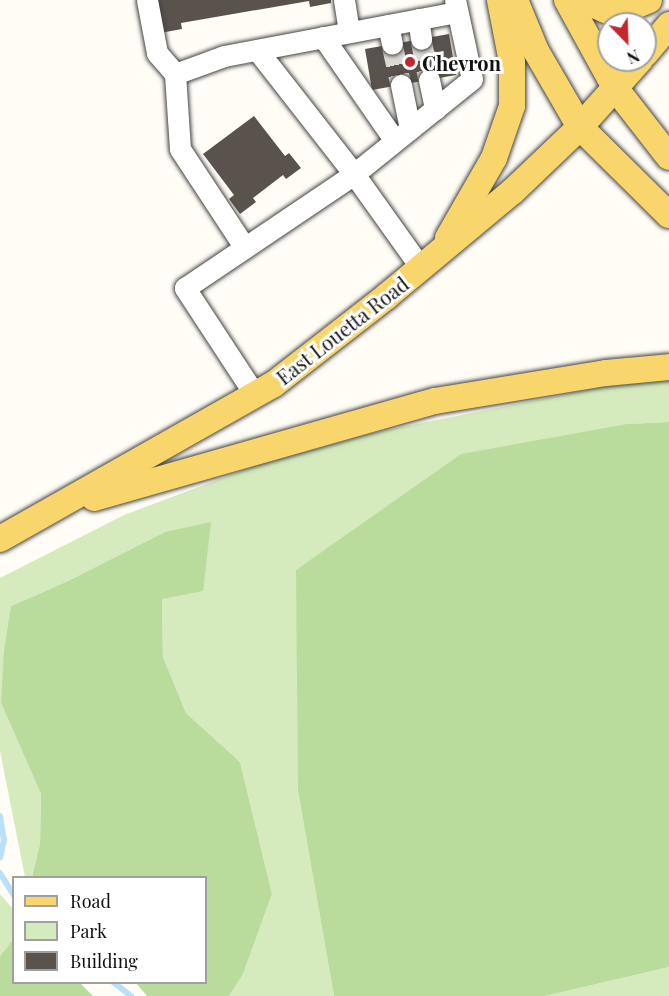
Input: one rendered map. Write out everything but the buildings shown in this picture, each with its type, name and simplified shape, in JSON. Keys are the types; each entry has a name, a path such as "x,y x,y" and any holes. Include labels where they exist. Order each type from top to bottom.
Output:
{"main road":[{"path":"430,260 494,158 512,106 512,62 500,0"},
{"path":"515,0 536,51 580,127 669,215"},
{"path":"567,0 616,89 669,157"},
{"path":"583,0 610,12 629,9 649,0"},
{"path":"657,40 669,25"},
{"name":"East Louetta Road","path":"2,538 274,384 512,192 580,127 630,72"},
{"path":"56,509 435,401 606,373 669,367"}],"lane":[{"path":"147,0 157,53 175,74 180,149 245,248"},
{"path":"344,0 349,32"},
{"path":"175,74 224,56 349,32 390,34 420,29 456,6 472,80 354,174 185,288 255,395"},
{"path":"323,37 403,135"},
{"path":"257,50 354,174 430,260"},
{"path":"429,80 435,109"},
{"path":"401,85 403,135"}],"green space":[{"path":"669,374 669,422 627,424 298,791 334,996 229,996 243,974 272,894 240,762 186,713 163,657 162,598 165,532 66,582 11,606 1,703 41,794 40,844 32,876 25,876 0,751 0,578 124,515 252,467 381,431"},
{"path":"669,422 669,967 545,996 334,996 298,791 296,570 461,454 627,424"},
{"path":"211,522 203,591 162,599 163,657 186,713 240,762 272,894 243,974 229,996 147,996 137,984 207,984 207,876 32,876 40,844 41,794 1,703 4,651 11,606 66,582 165,532"},
{"path":"0,894 12,908 12,942 0,956"},
{"path":"12,941 12,984 81,984 93,996 0,996 0,956"},
{"path":"669,967 669,996 545,996"}],"waterway":[{"path":"0,816 4,840 0,858"},
{"path":"0,873 12,892"},
{"path":"116,984 131,996"}],"tunnel":[{"path":"421,39 429,80"},
{"path":"392,44 401,85"}],"place":[{"name":"Chevron","path":"410,62"}]}
